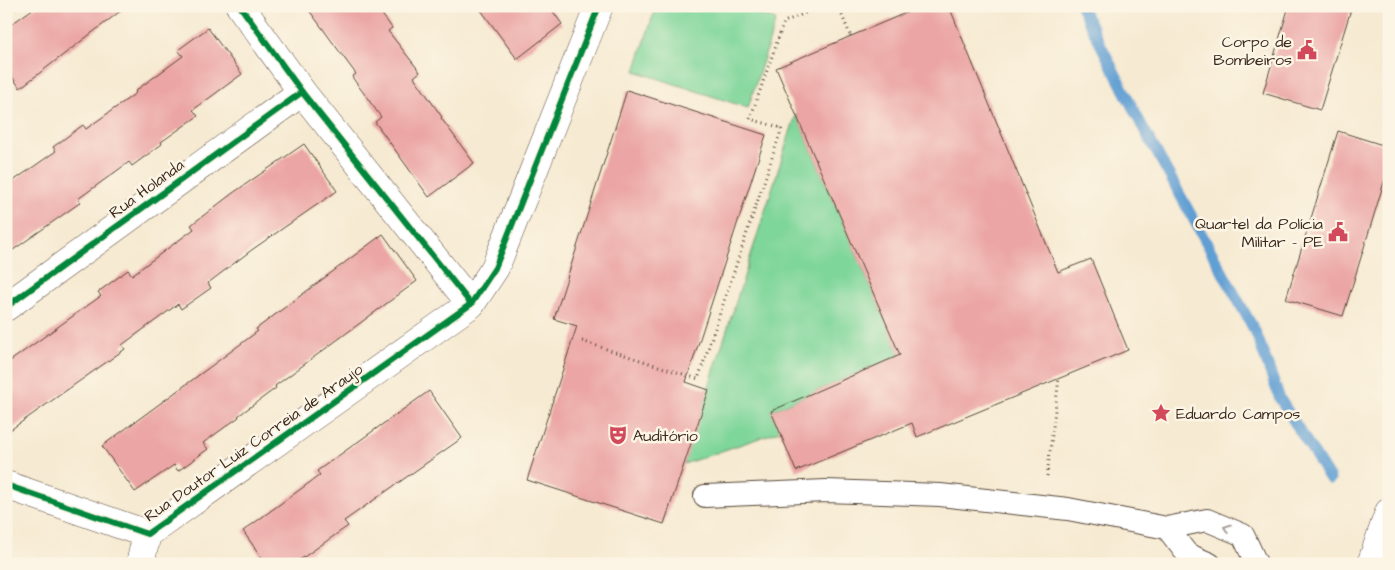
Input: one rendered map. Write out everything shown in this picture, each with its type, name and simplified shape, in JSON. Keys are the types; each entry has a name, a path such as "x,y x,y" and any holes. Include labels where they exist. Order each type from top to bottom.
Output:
{"street":[{"path":"240,6 302,92 472,304"},
{"name":"Rua Doutor Luiz Correia de Araujo","path":"6,485 147,534 472,304 499,259 597,8"},
{"name":"Rua Holanda","path":"6,307 302,92"},
{"path":"1371,564 1389,512"},
{"path":"140,564 147,534"}],"lane":[{"path":"705,496 826,491 940,495 1068,508 1167,528 1201,520 1240,533 1248,541 1255,564"},
{"path":"1167,528 1187,554 1210,564"}],"path":[{"path":"582,341 698,379 782,128 750,119 784,22 822,6"},
{"path":"838,6 850,37"},
{"path":"1041,506 1059,378"}],"green space":[{"path":"656,6 736,6 776,20 748,108 635,71"},
{"path":"796,114 900,355 771,411 780,431 684,464"}],"building":[{"path":"37,6 127,6 20,88 6,68 6,28"},
{"path":"306,6 376,6 392,28 388,31 420,72 414,77 474,163 429,197 375,122 381,117 352,77 356,74"},
{"path":"478,6 549,6 562,24 517,59"},
{"path":"922,6 949,6 1058,272 1091,259 1128,350 917,437 912,423 796,471 771,411 900,355 776,68"},
{"name":"Corpo de Bombeiros","path":"1289,6 1352,6 1320,110 1263,93"},
{"path":"208,28 242,74 193,110 198,116 161,142 162,144 132,166 129,162 78,199 81,202 6,255 6,186 56,151 53,147 83,125 86,129 136,93 135,91 183,56 178,50"},
{"path":"627,90 766,135 686,382 709,390 664,524 527,480 577,326 554,319"},
{"name":"Quartel da Polícia Militar - PE","path":"1338,131 1389,147 1389,166 1343,316 1286,299"},
{"path":"304,144 337,191 253,249 208,283 211,288 181,309 178,304 122,345 125,349 6,433 6,364 101,296 98,292 128,270 132,275 194,229 191,225 233,193"},
{"path":"383,234 417,281 275,386 276,388 203,443 208,449 178,471 174,465 135,492 102,446 258,331 256,329"},
{"path":"429,391 462,438 344,521 348,526 294,564 266,564 243,531 320,475 317,471"}],"waterway":[{"path":"1081,6 1140,122 1256,333 1280,399 1330,479"}],"cycle path":[{"path":"240,6 302,92 471,304"},
{"path":"6,485 147,534 471,304 495,268 599,6"},
{"path":"6,307 302,92"}],"place":[{"name":"Corpo de Bombeiros","path":"1307,50"},
{"name":"Quartel da Polícia Militar - PE","path":"1338,232"},
{"name":"Eduardo Campos","path":"1161,413"},
{"name":"Auditório","path":"618,435"}]}
